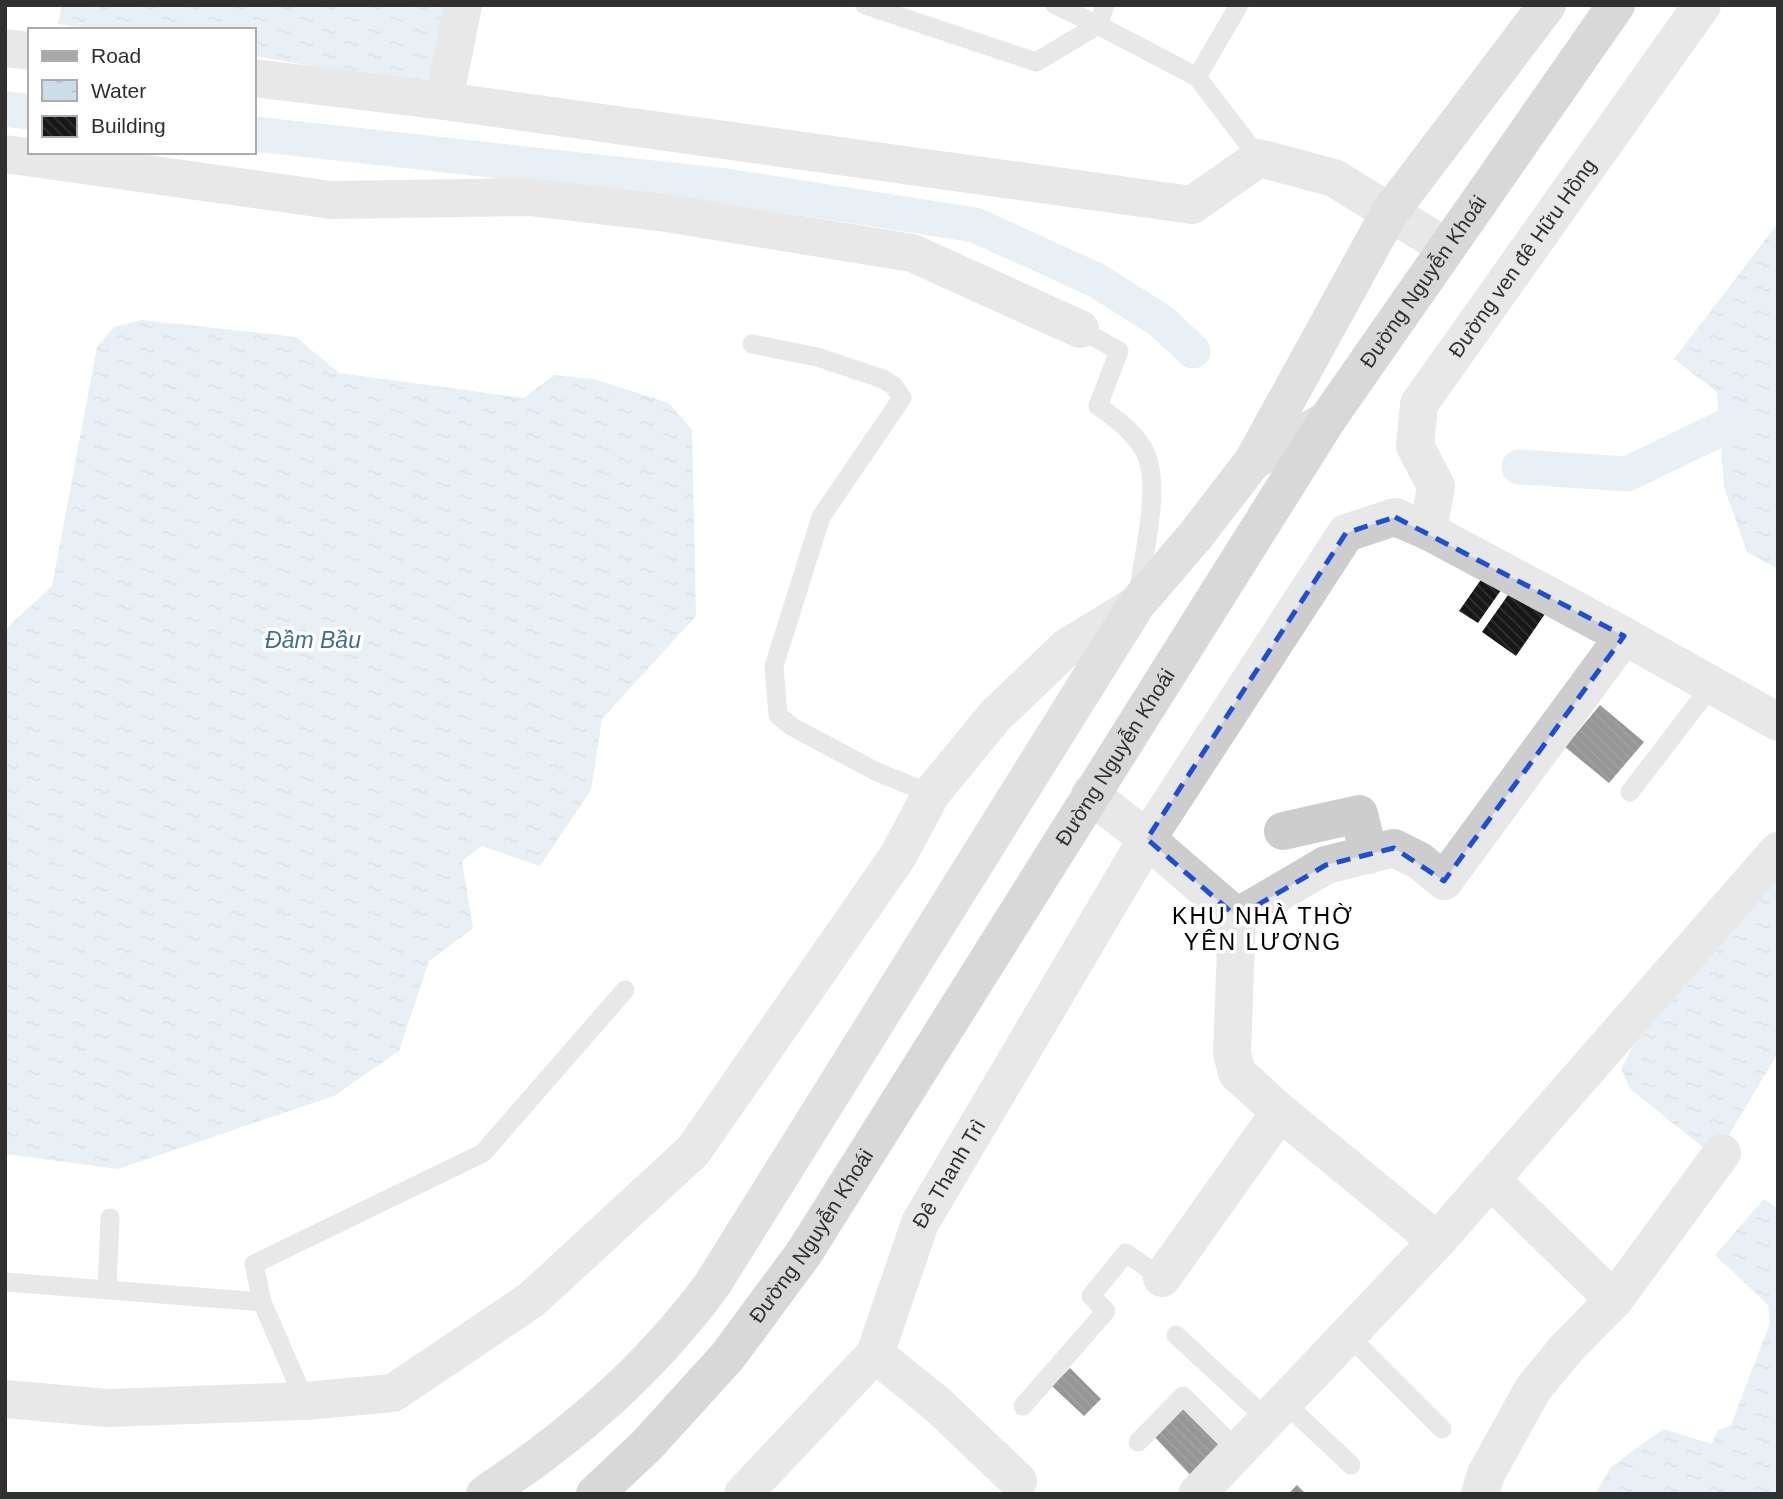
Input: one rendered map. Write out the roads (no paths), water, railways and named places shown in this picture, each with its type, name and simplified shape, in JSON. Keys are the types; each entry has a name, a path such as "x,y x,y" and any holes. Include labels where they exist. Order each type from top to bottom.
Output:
{"main road":[{"name":"Đường Nguyễn Khoái","path":"595,1494 647,1446 727,1357 804,1253 1327,420 1616,5"}],"street":[{"path":"444,101 463,5"},
{"path":"485,1494 602,1408 684,1323 712,1285 1136,605 1196,536 1253,461 1390,212 1547,5"},
{"name":"Đường ven đê Hữu Hồng","path":"1428,531 1436,486 1415,446 1419,404 1702,5"},
{"path":"5,48 28,51"},
{"path":"256,78 444,101 1192,205 1259,158 1334,178 1446,247"},
{"path":"5,154 331,200 528,197 666,213 748,226 912,253 1080,329"},
{"path":"1253,461 1327,420"},
{"name":"Đê Thanh Trì","path":"743,1494 875,1354 920,1223 1147,839 1346,533 1395,516 1624,636 1778,722"},
{"path":"5,1399 107,1408 305,1401 393,1393 531,1300 693,1151 898,856 931,794 995,716 1066,648 1136,605"},
{"path":"1237,918 1326,865 1394,848 1420,861 1444,881 1624,636"},
{"path":"1090,794 1147,839 1237,918"},
{"path":"1283,831 1359,814 1369,855"},
{"path":"1197,1494 1437,1241 1778,852"},
{"path":"1237,918 1232,1053 1237,1073 1280,1112 1437,1241"},
{"path":"1162,1278 1280,1112"},
{"path":"1480,1494 1486,1474 1533,1389 1565,1350 1615,1300 1722,1153"},
{"path":"1490,1180 1615,1300"},
{"path":"875,1354 937,1404 1018,1480"}],"lane":[{"path":"865,5 1037,62 1098,25 1105,5"},
{"path":"1055,5 1196,76 1259,158"},
{"path":"1196,76 1239,5"},
{"path":"1080,329 1119,351 1098,406 1125,426 1147,457 1152,502 1136,605"},
{"path":"752,344 817,357 883,379 894,386 902,398 821,516 774,666 775,699 778,715 791,726 875,771 931,794"},
{"path":"1630,792 1712,685"},
{"path":"305,1401 262,1302 254,1264 483,1153 625,990"},
{"path":"107,1290 110,1218"},
{"path":"1023,1406 1106,1311 1091,1296 1126,1253 1162,1278"},
{"path":"5,1282 262,1302"},
{"path":"1176,1335 1351,1465"},
{"path":"1348,1335 1442,1429"},
{"path":"1139,1441 1183,1396 1238,1451"}],"water":[{"path":"62,5 447,5 435,87 256,56 256,28 83,28 58,24"},
{"path":"1778,223 1778,569 1747,552 1724,487 1717,392 1674,359"},
{"name":"Đầm Bầu","path":"142,320 296,337 339,373 524,398 554,375 594,379 669,403 692,430 696,616 602,719 591,790 540,866 482,846 462,861 473,928 429,961 399,1051 334,1096 118,1169 5,1154 5,630 52,586 97,347 114,327"},
{"path":"1778,876 1778,1053 1726,1140 1708,1151 1630,1089 1621,1069 1633,1046"},
{"path":"1764,1199 1778,1209 1778,1494 1595,1494 1611,1467 1663,1429 1712,1444 1718,1430 1731,1425 1770,1323 1768,1305 1715,1255"}],"waterway":[{"path":"5,109 28,112"},
{"path":"256,134 726,186 975,225 1096,280 1161,321 1193,351"},
{"path":"1519,467 1627,474 1737,421"}],"district":[{"name":"KHU NHÀ THỜ YÊN LƯƠNG","path":"1263,929"}]}
